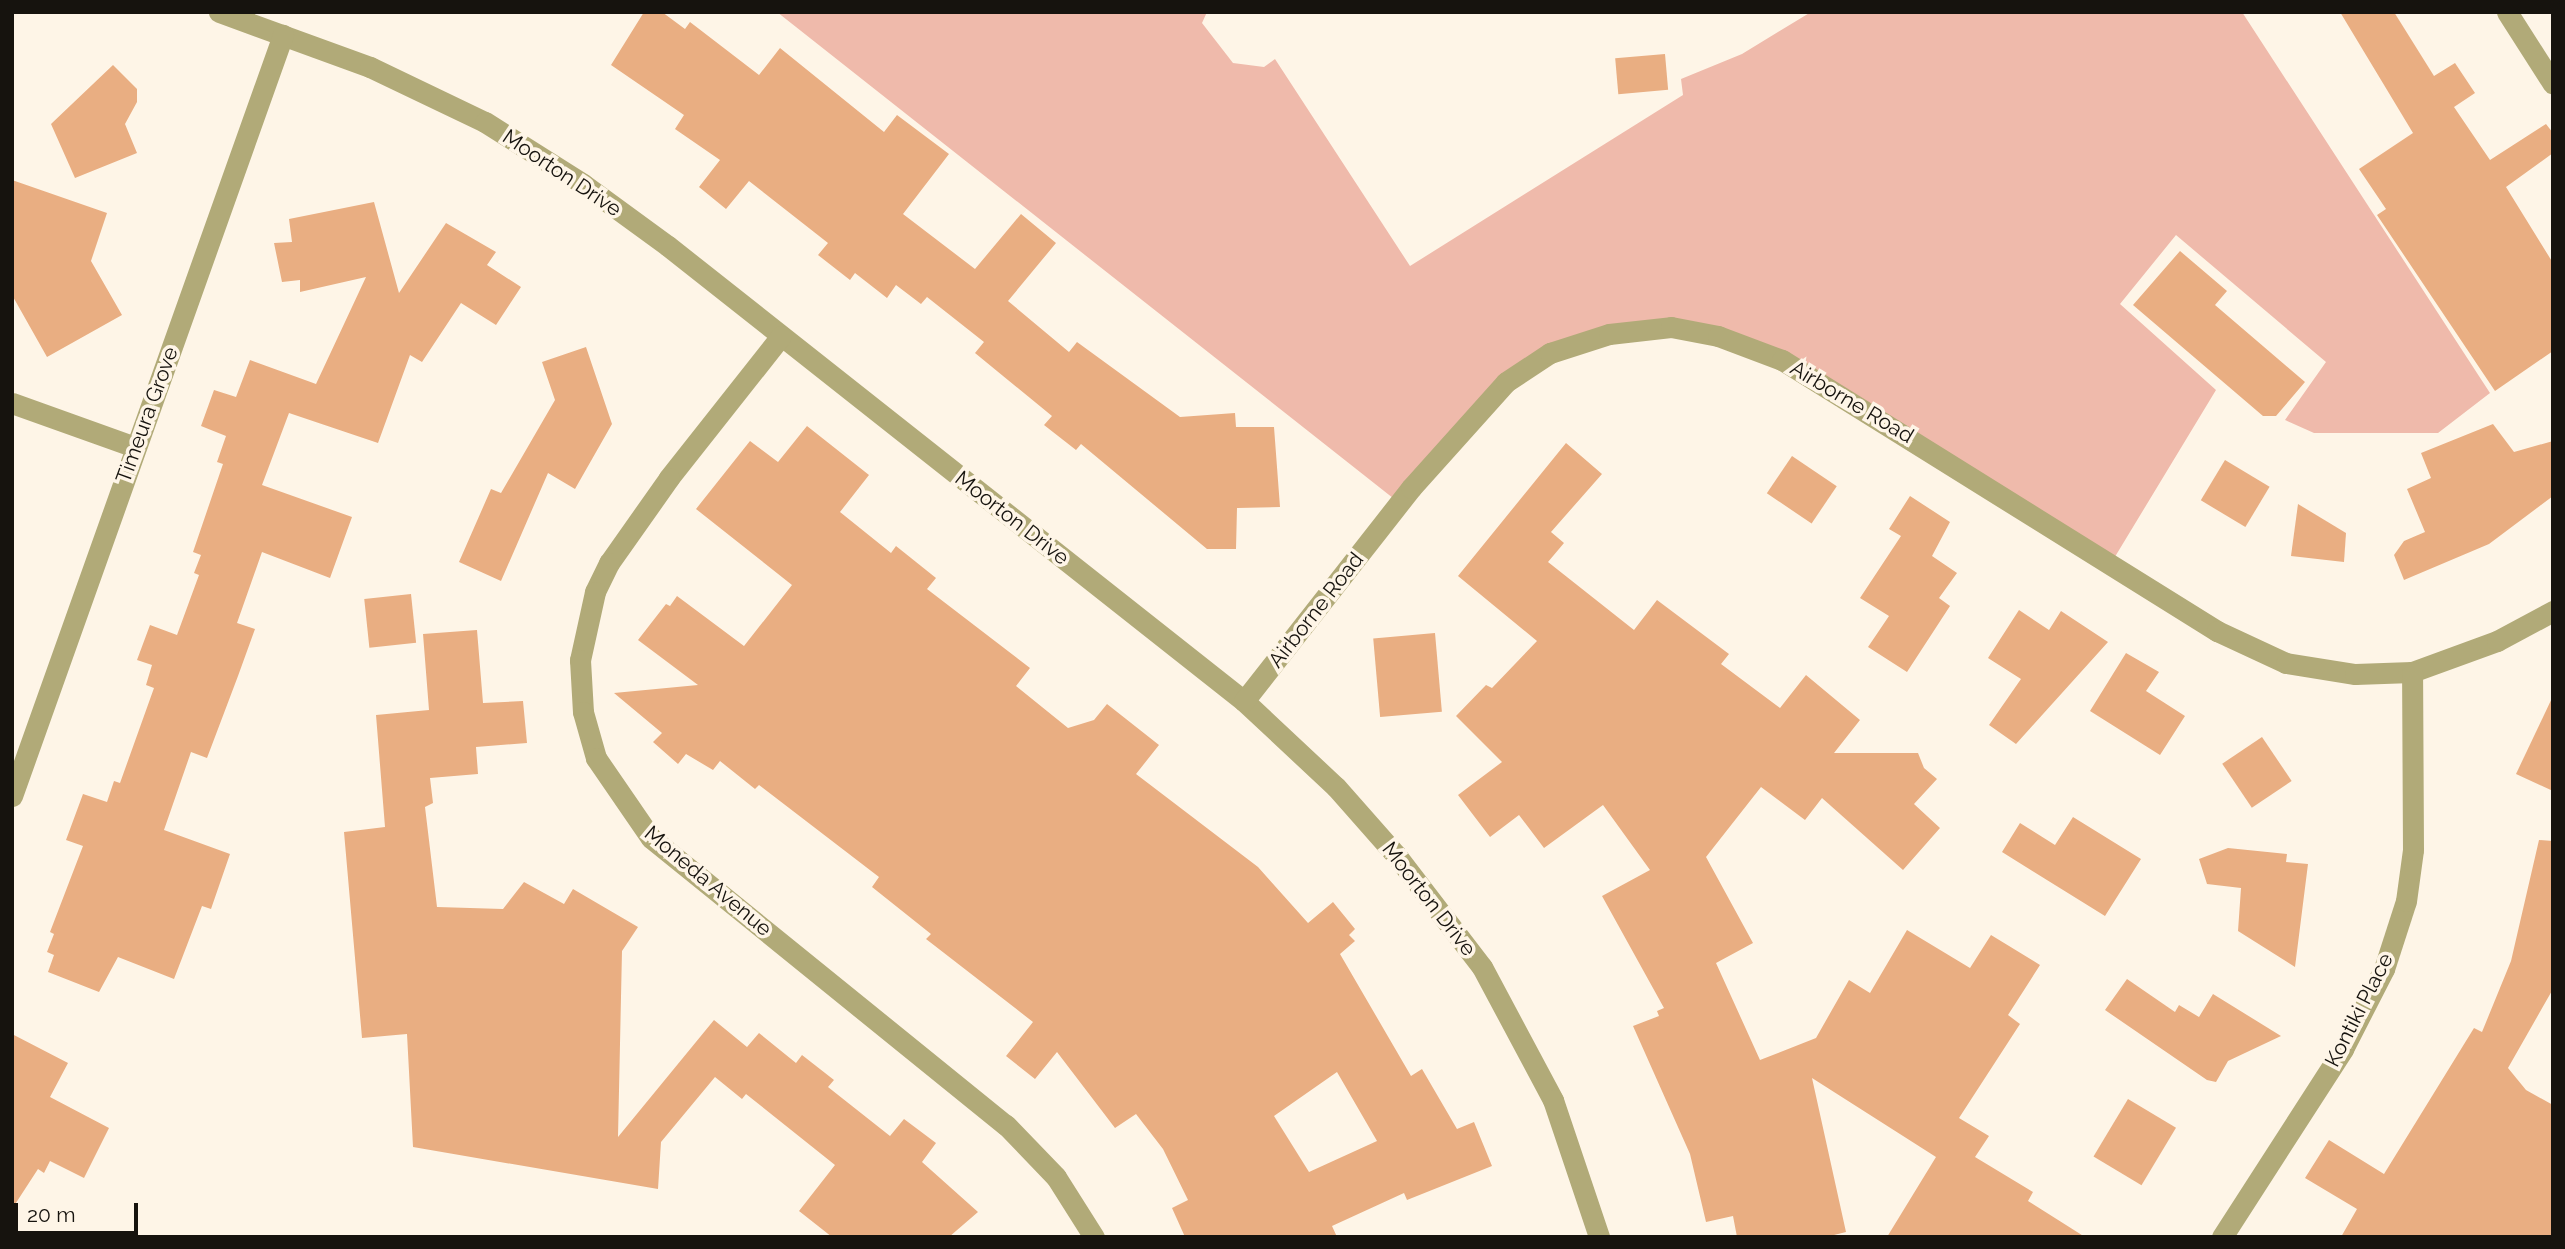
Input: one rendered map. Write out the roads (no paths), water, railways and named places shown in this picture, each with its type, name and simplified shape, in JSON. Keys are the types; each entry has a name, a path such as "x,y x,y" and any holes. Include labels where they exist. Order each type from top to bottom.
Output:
{"street":[{"name":"Moorton Drive","path":"219,12 370,67 485,122 583,184 781,336 1244,701 1336,787 1396,855 1482,967 1553,1100 1599,1237"},
{"path":"2507,12 2553,84"},
{"name":"Timeura Grove","path":"12,796 283,35"},
{"name":"Airborne Road","path":"1244,701 1411,488 1506,382 1550,353 1609,334 1671,327 1718,336 1782,360 2217,631 2286,663 2355,674 2412,672 2497,641 2553,611"},
{"name":"Moneda Avenue","path":"781,336 669,478 609,563 595,592 580,660 583,712 596,758 651,838 1006,1125 1056,1177 1094,1237"},
{"path":"12,403 135,447"},
{"name":"Kontiki Place","path":"2222,1237 2343,1049 2384,969 2406,901 2413,850 2412,672"}]}
